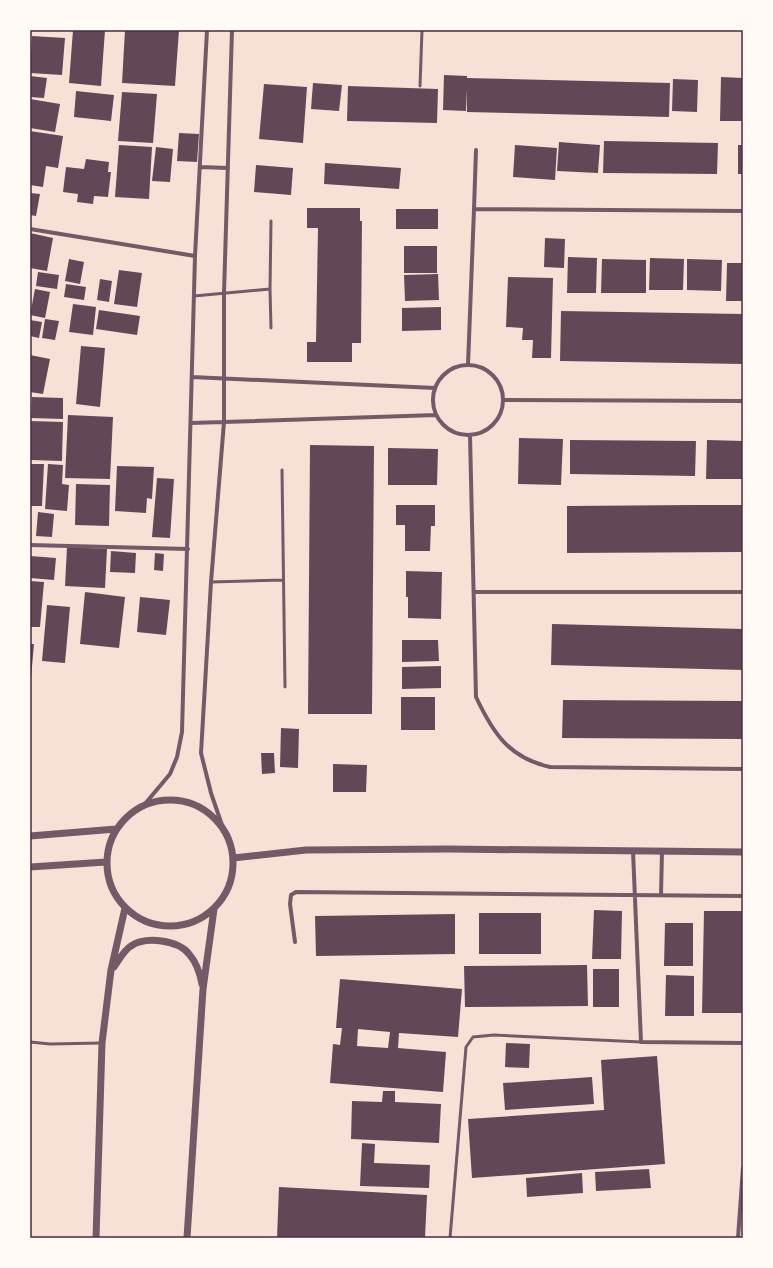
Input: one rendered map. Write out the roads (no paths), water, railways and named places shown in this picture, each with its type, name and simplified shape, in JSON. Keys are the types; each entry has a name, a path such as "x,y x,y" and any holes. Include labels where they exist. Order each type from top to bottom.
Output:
{"street":[{"path":"144,806 170,774 177,757 182,732 195,256 207,30"},
{"path":"224,831 206,812 182,801 169,800 144,806 128,815 116,829 108,845 106,862 110,887 116,898 136,917 148,923 162,926 176,926 190,923 203,917 214,909 229,885 233,872 233,858 230,844 211,793 201,753 211,582 224,422 224,293 232,30"},
{"path":"468,365 476,150"},
{"path":"200,167 228,168"},
{"path":"474,209 743,211"},
{"path":"30,229 195,256"},
{"path":"468,365 482,368 493,376 501,387 503,400 501,413 494,424 483,432 470,435 456,433 444,426 436,415 433,401 435,388 443,376 454,368 468,365"},
{"path":"192,377 435,388"},
{"path":"503,400 743,401"},
{"path":"191,423 436,415"},
{"path":"470,435 476,697 491,729 506,746 524,759 550,767 743,769"},
{"path":"30,545 188,549"},
{"path":"474,592 743,592"},
{"path":"30,836 116,829"},
{"path":"233,858 306,850 456,849 743,852"},
{"path":"633,851 641,1042 743,1043"},
{"path":"661,895 662,851"},
{"path":"30,867 106,862"},
{"path":"295,942 290,895 296,892 743,896"},
{"path":"96,1238 102,1042 111,970 125,908"},
{"path":"187,1238 203,988 214,909"},
{"path":"111,970 124,952 132,945 147,940 166,942 188,952 198,966 203,988"},
{"path":"738,1238 743,1168"}],"lane":[{"path":"420,86 422,30"},
{"path":"271,221 271,328"},
{"path":"194,296 270,289"},
{"path":"282,470 285,687"},
{"path":"211,582 283,580"},
{"path":"450,1238 466,1047 473,1036 494,1035 641,1042"},
{"path":"30,1042 50,1044 102,1042"}]}
